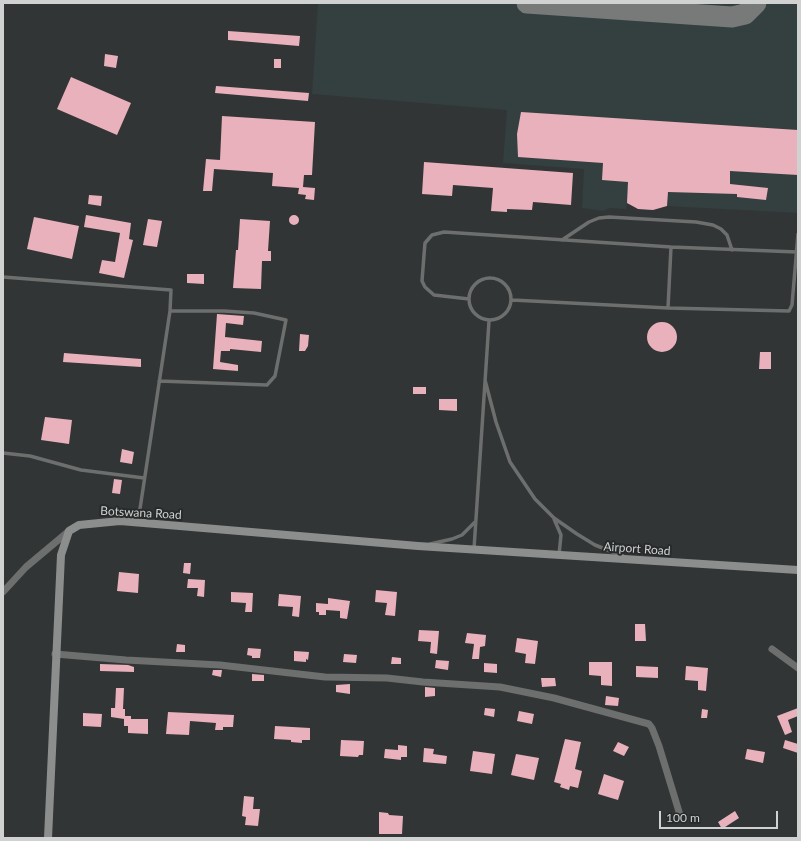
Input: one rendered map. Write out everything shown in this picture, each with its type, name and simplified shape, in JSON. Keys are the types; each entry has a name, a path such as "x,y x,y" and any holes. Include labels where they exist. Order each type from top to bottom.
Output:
{"street":[{"name":"Botswana Road","path":"68,531 79,525 120,522 474,550"},
{"path":"3,592 26,567 68,531"},
{"path":"48,838 55,654 61,555 68,531"},
{"name":"Airport Road","path":"474,550 559,554 636,561 798,570"},
{"path":"772,650 798,668"},
{"path":"55,654 126,660 220,665 326,677 387,678 500,687 554,698 649,724 659,746 680,815"}],"lane":[{"path":"562,240 589,222 600,218 609,217 696,222 713,225 721,229 727,235 732,250"},
{"path":"468,299 434,295 425,288 422,281 424,255 426,243 432,235 444,232 671,247 797,252"},
{"path":"512,300 668,308 789,311 792,305 798,234"},
{"path":"668,308 671,247"},
{"path":"3,277 171,290 170,311 138,523"},
{"path":"487,278 495,278 508,286 512,300 507,313 496,320 489,321 484,320 474,314 471,310 468,299 474,285 487,278"},
{"path":"159,381 267,385 275,376 286,320 254,313 224,311 170,311"},
{"path":"474,550 489,321"},
{"path":"485,380 496,422 510,462 535,499 554,518 595,546 636,561"},
{"path":"3,453 30,456 81,470 144,478"},
{"path":"554,518 561,535 559,554"},
{"path":"418,546 452,539 468,531 476,521"}],"shaded area":[{"path":"318,3 798,3 798,213 667,206 653,210 646,210 638,209 627,203 626,209 610,208 603,211 582,208 584,169 503,163 507,110 312,94"}],"building":[{"path":"228,31 300,36 299,46 228,40"},
{"path":"105,54 118,56 116,68 104,66"},
{"path":"274,59 281,59 281,68 274,68"},
{"path":"71,77 131,103 117,135 57,109"},
{"path":"216,86 309,93 308,101 215,93"},
{"path":"521,112 798,130 798,175 730,171 730,184 768,188 766,200 737,197 737,194 668,192 667,206 653,210 638,209 627,203 628,182 602,180 603,163 518,157 517,134"},
{"path":"222,116 315,122 312,175 304,175 303,187 315,188 314,200 305,199 306,195 298,194 299,188 272,186 273,173 214,169 212,191 203,191 206,159 220,160"},
{"path":"424,162 573,173 571,205 533,202 532,210 507,209 507,212 491,211 493,188 453,185 452,196 422,194"},
{"path":"89,195 102,196 101,206 88,204"},
{"path":"86,215 131,223 129,239 133,240 124,278 99,273 102,260 115,262 120,233 84,227"},
{"path":"292,215 296,215 298,216 298,224 292,225 289,222 289,218"},
{"path":"34,217 79,226 72,259 27,249"},
{"path":"148,219 162,221 157,247 143,245"},
{"path":"240,219 270,221 268,251 271,251 271,261 262,261 261,289 233,288"},
{"path":"187,274 204,274 204,284 187,283"},
{"path":"217,314 244,316 243,325 226,323 225,337 262,341 261,352 230,349 230,351 221,351 220,362 238,365 238,371 213,369"},
{"path":"662,322 673,326 677,337 673,348 662,352 651,348 647,337 651,326"},
{"path":"300,334 309,335 308,346 305,351 299,351"},
{"path":"760,352 771,352 771,369 759,369"},
{"path":"64,353 141,359 141,367 63,362"},
{"path":"413,387 426,387 426,394 413,394"},
{"path":"439,399 457,399 457,411 439,410"},
{"path":"45,417 72,420 69,444 41,440"},
{"path":"122,449 134,452 132,464 120,462"},
{"path":"114,479 122,480 120,494 112,493"},
{"path":"184,563 191,563 190,574 183,573"},
{"path":"119,572 139,574 138,593 117,591"},
{"path":"188,579 205,580 204,597 197,596 198,588 187,588"},
{"path":"376,590 397,592 395,616 385,615 387,603 375,602"},
{"path":"231,592 253,593 252,612 245,612 246,603 231,602"},
{"path":"279,594 301,596 299,617 292,616 293,607 278,606"},
{"path":"328,598 350,601 347,619 340,618 340,611 326,610 326,615 319,615 319,612 316,612 316,603 328,604"},
{"path":"635,624 645,624 646,641 635,641"},
{"path":"419,630 439,631 437,654 430,653 431,642 418,641"},
{"path":"467,633 486,635 485,646 480,647 479,659 472,659 474,644 465,643"},
{"path":"517,638 538,641 535,664 525,663 526,654 515,652"},
{"path":"177,644 185,645 185,652 176,652"},
{"path":"248,648 261,649 260,658 252,658 252,656 247,655"},
{"path":"294,651 309,652 308,660 306,659 306,662 294,661"},
{"path":"344,654 357,655 356,663 343,662"},
{"path":"392,657 401,658 401,664 391,664"},
{"path":"436,660 449,661 448,670 435,668"},
{"path":"589,662 612,662 612,686 601,685 601,676 589,675"},
{"path":"484,663 497,664 497,673 484,672"},
{"path":"100,664 128,665 134,667 134,672 100,671"},
{"path":"636,666 658,667 658,678 636,677"},
{"path":"686,666 708,668 706,691 698,690 698,681 685,680"},
{"path":"213,670 222,670 221,677 212,675"},
{"path":"252,674 264,675 264,681 252,681"},
{"path":"541,678 555,678 556,686 542,687"},
{"path":"350,684 350,694 336,692 336,685"},
{"path":"425,687 435,688 435,696 425,697"},
{"path":"116,688 124,688 123,709 125,709 125,716 131,716 131,719 148,719 148,734 128,733 128,726 124,726 124,719 111,717 111,708 115,708"},
{"path":"606,696 619,698 618,706 605,705"},
{"path":"485,708 495,709 494,717 484,715"},
{"path":"798,708 798,716 788,720 792,732 785,735 777,716"},
{"path":"702,709 708,710 707,718 701,718"},
{"path":"519,711 534,714 532,724 517,721"},
{"path":"168,712 234,715 233,727 223,727 223,730 215,730 216,723 190,721 189,735 166,734"},
{"path":"83,713 102,714 101,727 83,726"},
{"path":"275,726 310,728 310,740 302,740 302,743 291,742 291,740 274,739"},
{"path":"565,739 581,742 575,769 582,771 578,788 570,786 569,790 560,787 561,784 554,782"},
{"path":"341,740 364,741 363,755 359,755 358,757 340,756"},
{"path":"785,740 798,744 798,753 783,748"},
{"path":"618,742 629,747 624,756 613,751"},
{"path":"398,745 407,746 407,757 401,757 401,760 384,758 385,749 398,750"},
{"path":"424,748 434,749 433,754 447,756 446,764 423,762"},
{"path":"747,749 765,752 763,763 745,759"},
{"path":"473,751 495,754 492,774 470,771"},
{"path":"516,754 539,758 534,780 511,775"},
{"path":"604,774 624,781 618,800 598,794"},
{"path":"244,796 254,797 253,809 260,809 258,826 245,825 246,817 242,816"},
{"path":"735,811 739,818 722,829 718,822"},
{"path":"379,812 388,813 389,815 403,816 402,834 379,834"}],"taxiway":[{"path":"527,3 732,17 745,14 756,3"}]}
